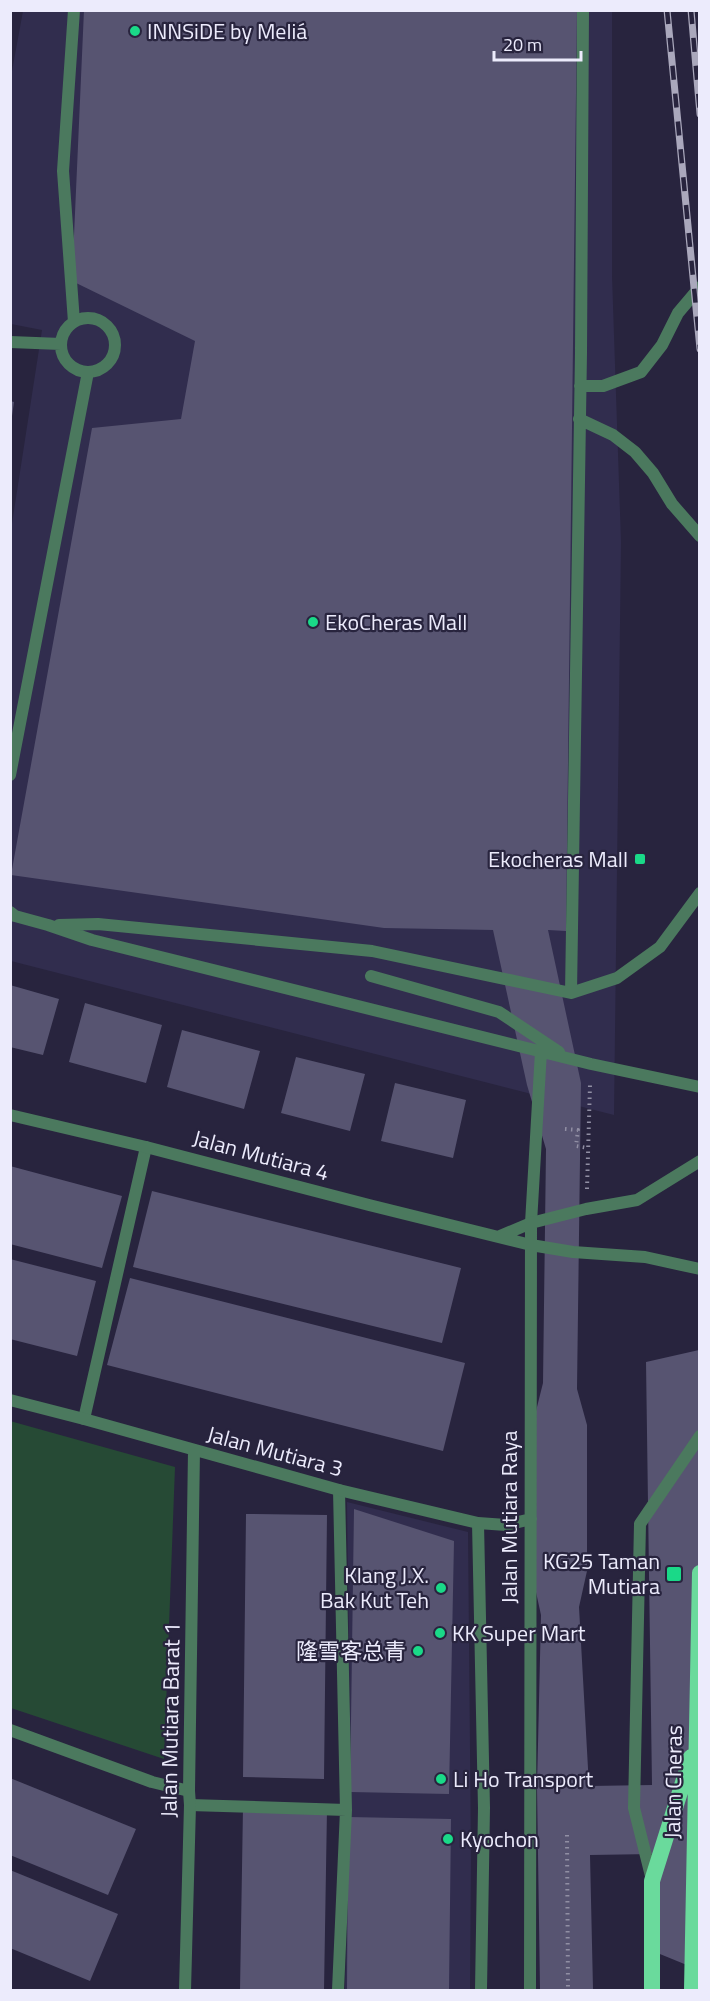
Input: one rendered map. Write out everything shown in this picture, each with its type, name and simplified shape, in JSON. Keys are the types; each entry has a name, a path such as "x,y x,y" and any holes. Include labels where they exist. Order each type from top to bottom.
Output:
{"highway":[{"name":"Jalan Cheras","path":"692,1990 699,1573"},
{"path":"652,1990 652,1881 697,1738"}],"street":[{"path":"74,10 63,171 74,322"},
{"path":"571,993 583,10"},
{"path":"580,387 603,386 641,372 662,345 678,312 699,287"},
{"path":"92,318 108,326 115,343 111,360 105,367 88,372 80,370 66,360 61,344 63,335 74,322 92,318"},
{"path":"10,342 61,344"},
{"path":"10,775 88,372"},
{"path":"579,419 613,435 635,452 653,473 672,504 699,536"},
{"path":"48,925 98,924 372,951 571,993 617,978 660,947 699,893"},
{"path":"10,912 15,916 92,940 591,1064 699,1087"},
{"path":"372,976 499,1012 567,1058"},
{"name":"Jalan Mutiara Raya","path":"530,1990 531,1223 541,1051"},
{"name":"Jalan Mutiara 4","path":"10,1115 146,1147 531,1245 573,1252 645,1257 699,1269"},
{"path":"84,1419 146,1147"},
{"path":"500,1236 531,1223 586,1209 637,1200 699,1161"},
{"name":"Jalan Mutiara 3","path":"10,1400 339,1490 478,1523 506,1525 531,1519"},
{"path":"652,1881 634,1808 640,1524 699,1436"},
{"name":"Jalan Mutiara Barat 1","path":"186,1990 194,1450"},
{"path":"338,1990 346,1810 339,1490"},
{"name":"Jalan Mutiara Raya","path":"478,1523 484,1808 481,1990"},
{"path":"10,1730 152,1782 189,1791"},
{"path":"190,1805 346,1810"}],"path":[{"path":"586,1209 591,1064"},
{"path":"565,1129 578,1130 576,1146 588,1148"},
{"path":"567,1835 568,1990"}],"shaded area":[{"name":"EkoCheras Mall","path":"23,11 612,11 612,276 621,542 614,1115 11,961 11,530 42,330 11,324 10,82"},
{"path":"347,1502 468,1532 470,1990 345,1990 351,1804"}],"green space":[{"path":"10,1421 175,1467 164,1759 11,1708"}],"building":[{"name":"EkoCheras Mall","path":"84,10 577,10 566,931 548,930 581,1083 577,1389 587,1425 587,1571 579,1607 589,1786 652,1785 646,1362 699,1350 699,1970 655,1952 653,1854 590,1855 593,1989 540,1989 537,1787 541,1615 534,1583 532,1427 543,1383 546,1149 527,1085 493,930 384,928 11,875 92,428 181,419 195,341 72,281"},
{"path":"10,401 14,402 12,416 10,416"},
{"path":"10,985 59,999 43,1055 10,1047"},
{"path":"85,1003 162,1025 146,1083 69,1062"},
{"path":"182,1030 260,1051 244,1109 167,1087"},
{"path":"296,1057 365,1074 350,1131 281,1113"},
{"path":"395,1083 466,1100 453,1158 381,1141"},
{"path":"10,1166 122,1196 102,1268 10,1244"},
{"path":"152,1191 461,1268 442,1343 133,1267"},
{"path":"10,1259 96,1281 77,1356 10,1339"},
{"path":"130,1278 465,1363 443,1451 107,1365"},
{"path":"354,1509 454,1541 449,1794 350,1792"},
{"path":"246,1514 327,1515 324,1779 243,1777"},
{"path":"10,1778 136,1829 108,1895 10,1855"},
{"path":"243,1807 327,1809 324,1990 240,1990"},
{"path":"348,1817 451,1819 449,1990 347,1990"},
{"path":"10,1870 118,1914 90,1981 10,1948"}],"railway":[{"path":"667,10 700,349"},
{"path":"691,10 700,114"}],"place":[{"name":"INNSiDE by Meliá","path":"135,31"},
{"name":"EkoCheras Mall","path":"313,622"},
{"name":"Ekocheras Mall","path":"640,859"},
{"name":"KG25 Taman Mutiara","path":"674,1574"},
{"name":"Klang J.X. Bak Kut Teh","path":"441,1588"},
{"name":"KK Super Mart","path":"440,1633"},
{"name":"隆雪客总青","path":"418,1651"},
{"name":"Li Ho Transport","path":"441,1779"},
{"name":"Kyochon","path":"448,1839"}]}
